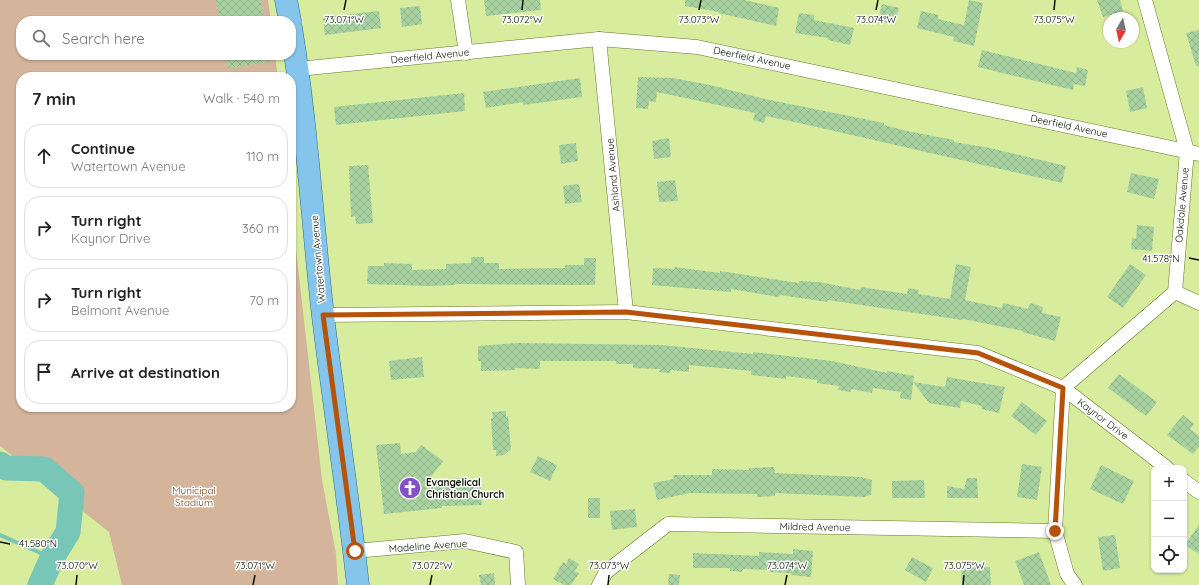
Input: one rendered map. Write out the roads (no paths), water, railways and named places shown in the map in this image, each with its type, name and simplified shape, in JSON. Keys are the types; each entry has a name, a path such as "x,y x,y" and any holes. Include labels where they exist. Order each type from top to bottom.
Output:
{"main road":[{"path":"286,0 289,16"},
{"name":"Watertown Avenue","path":"296,57 323,315 355,551 358,585"}],"street":[{"path":"458,0 466,53"},
{"name":"Oakdale Avenue","path":"1146,0 1193,153 1175,292"},
{"name":"Deerfield Avenue","path":"298,69 599,39 696,46 1193,153"},
{"name":"Ashland Avenue","path":"599,39 626,312"},
{"path":"1075,585 1067,574 1055,531 1063,388 1175,292 1199,303"},
{"name":"Kaynor Drive","path":"323,315 626,312 978,353 1063,388 1163,465"},
{"path":"1187,483 1199,492"},
{"name":"Mildred Avenue","path":"599,585 606,572 668,524 1055,531"},
{"name":"Madeline Avenue","path":"355,551 465,541 516,552 518,585"}],"waterway":[{"path":"0,464 6,468 44,469 72,493 68,532 52,558 40,585"},
{"path":"0,535 52,558"}],"place":[{"name":"Evangelical Christian Church","path":"410,488"}],"park label":[{"name":"Municipal Stadium","path":"194,496"}]}
